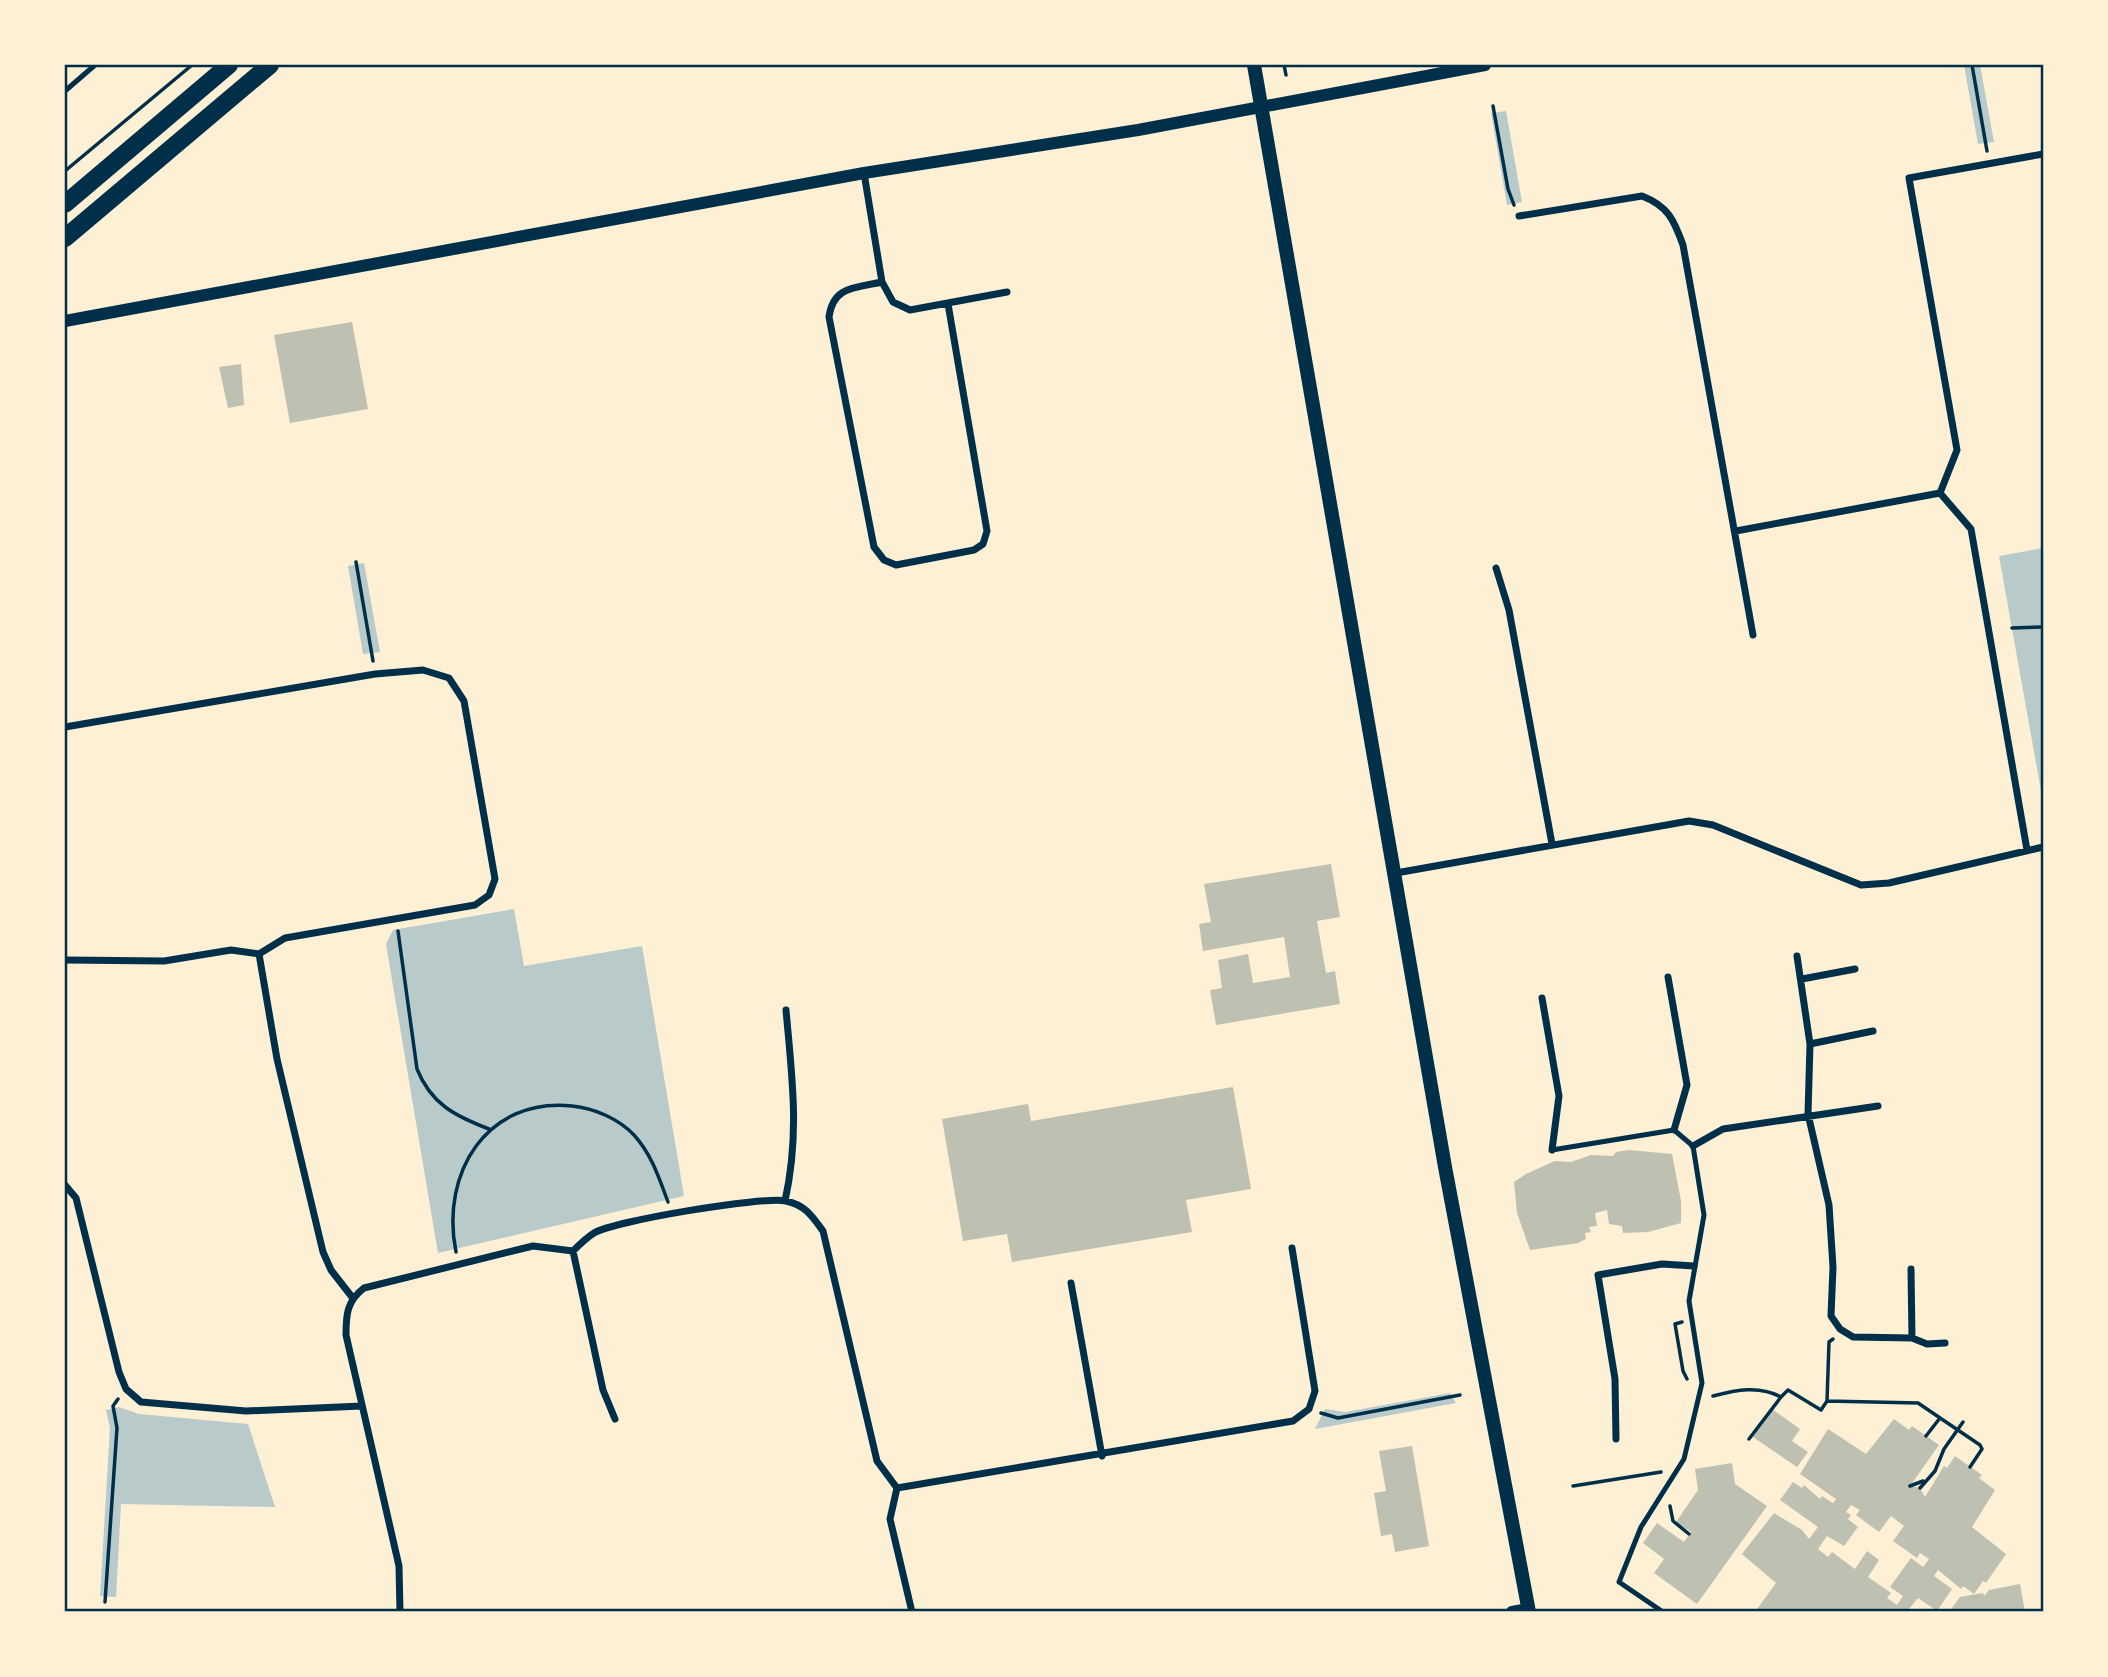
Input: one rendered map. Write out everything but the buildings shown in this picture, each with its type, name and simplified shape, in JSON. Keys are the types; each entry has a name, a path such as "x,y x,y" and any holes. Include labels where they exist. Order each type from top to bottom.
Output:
{"main road":[{"path":"65,204 229,65"},
{"path":"65,238 270,65"},
{"path":"1254,65 1325,489 1396,873 1445,1167 1529,1610"}],"street":[{"path":"65,321 864,173 1138,130 1485,65"},
{"path":"1940,493 1956,450 1909,178 2043,153"},
{"path":"864,173 882,282 886,294 893,302 910,310 1007,292"},
{"path":"1519,216 1642,197 1660,203 1674,218 1683,245 1753,635"},
{"path":"882,282 840,292 831,302 829,317 874,547 884,560 896,565 974,550 983,544 987,531 948,304"},
{"path":"1736,531 1940,493"},
{"path":"1940,493 1970,529 2027,850"},
{"path":"1496,568 1509,610 1552,844"},
{"path":"65,727 375,674 423,670 449,678 464,701 495,879 489,895 474,905 285,937 259,954 231,950 164,961 65,960"},
{"path":"1396,873 1672,822 1701,821 1846,881 1874,886 2043,847"},
{"path":"259,954 277,1059 323,1252 331,1270 352,1297"},
{"path":"1797,956 1810,1044 1808,1114 1829,1205 1833,1267 1831,1316 1842,1331 1853,1337 1912,1338 1927,1344 1945,1343"},
{"path":"1802,979 1855,969"},
{"path":"1668,977 1686,1085 1674,1130"},
{"path":"1542,998 1559,1096 1552,1150"},
{"path":"785,1201 793,1162 796,1124 786,1010"},
{"path":"1810,1044 1873,1031"},
{"path":"1693,1146 1723,1129 1808,1114 1878,1106"},
{"path":"65,1185 76,1198 119,1372 127,1389 141,1402 246,1410 362,1406"},
{"path":"400,1612 399,1566 346,1335 345,1315 352,1297 364,1288 533,1246 573,1251 595,1232 737,1202 785,1201 807,1209 823,1231 877,1461 897,1488 890,1519 912,1612"},
{"path":"897,1488 1293,1421 1309,1409 1315,1391 1292,1248"},
{"path":"573,1251 603,1390 615,1419"},
{"path":"1616,1439 1615,1379 1598,1275 1662,1264 1694,1266"},
{"path":"1911,1269 1912,1338"},
{"path":"1071,1283 1102,1455"},
{"path":"1512,1612 1529,1610"}],"lane":[{"path":"65,90 95,65"},
{"path":"1552,1150 1674,1130 1693,1146 1704,1215 1689,1301 1702,1383 1685,1460 1641,1527 1619,1581 1663,1612"}],"path":[{"path":"65,171 192,65"},
{"path":"1284,65 1286,75"},
{"path":"1972,65 1990,163"},
{"path":"1493,106 1508,189 1519,216"},
{"path":"356,562 375,674"},
{"path":"2012,628 2043,627"},
{"path":"397,918 417,1069 423,1083 445,1109 489,1129"},
{"path":"459,1264 453,1211 458,1181 470,1155 489,1129 520,1110 552,1104 583,1107 610,1118 633,1134 650,1156 673,1215"},
{"path":"1681,1317 1682,1323 1675,1324 1687,1385"},
{"path":"1749,1439 1788,1390 1821,1410 1827,1401 1829,1342 1842,1331"},
{"path":"105,1602 117,1427 113,1406 127,1389"},
{"path":"1710,1406 1712,1396 1742,1390 1768,1390 1781,1397"},
{"path":"1309,1409 1338,1418 1460,1395"},
{"path":"1827,1401 1918,1403 1982,1449 1970,1466"},
{"path":"1926,1436 1940,1418"},
{"path":"1920,1488 1935,1471 1963,1422"},
{"path":"1573,1486 1661,1472"},
{"path":"1910,1486 1925,1480"},
{"path":"1675,1497 1669,1507 1670,1515 1689,1534"}],"shaded area":[{"path":"1964,65 1980,65 1994,142 1978,144"},
{"path":"1506,111 1522,202 1507,205 1491,113"},
{"path":"2043,548 2043,802 1999,556"},
{"path":"364,563 380,652 363,654 348,566"},
{"path":"514,909 524,966 642,946 684,1196 438,1253 386,944 393,930"},
{"path":"1450,1393 1456,1403 1315,1429 1325,1409 1345,1412"},
{"path":"119,1407 139,1414 248,1424 275,1507 121,1504 116,1597 100,1596 110,1428 106,1410"}]}
